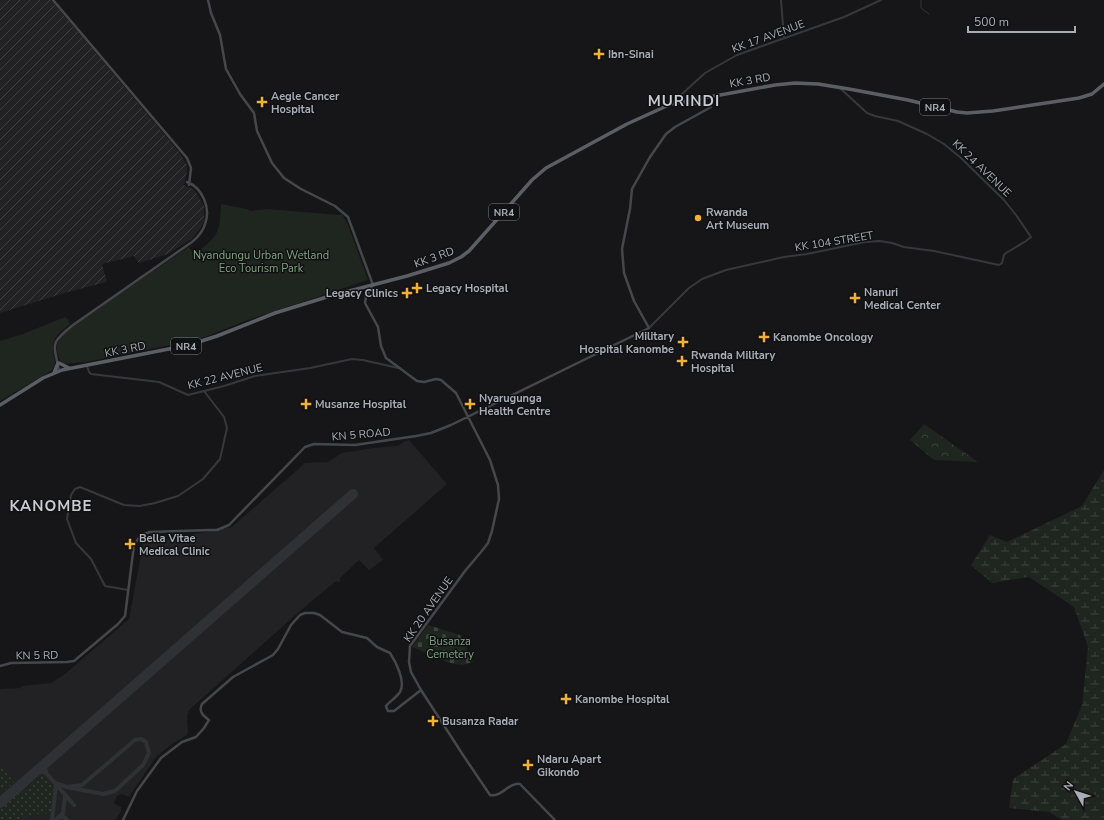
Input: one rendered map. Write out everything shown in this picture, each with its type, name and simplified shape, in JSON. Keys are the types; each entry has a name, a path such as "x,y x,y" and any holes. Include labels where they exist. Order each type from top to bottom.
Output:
{"highway":[{"name":"KK 3 RD","path":"0,405 43,378 70,368 189,345 217,336 275,313 448,263 470,251 532,180 546,168 627,124 671,104 786,84 803,83 840,88"},
{"name":"NR4","path":"840,88 908,100 961,113 982,112 1082,97 1092,94 1104,84"},
{"path":"54,374 58,362 70,368"}],"main road":[{"path":"53,0 183,153 190,164 191,173 189,183 196,188 203,197 207,208 206,224 192,242 58,337 55,346 61,371"},
{"path":"208,0 211,13 220,35 226,68 240,94 254,113 257,131 272,163 281,176 301,190 334,206 348,217 373,285"},
{"path":"649,328 634,301 624,273 622,249 624,234 632,189 657,146 672,129 711,107 708,104 689,104 682,101"},
{"name":"KK 20 AVENUE","path":"373,285 366,297 365,303 378,327 381,346 388,361 419,382 436,379 444,381 456,393 494,470 499,490 499,499 488,543 464,571 410,646 409,666 411,672 421,690 490,795 496,795 512,785 520,784 555,820"},
{"name":"KN 5 ROAD","path":"74,661 122,621 125,616 127,610 133,548 135,542 140,537 150,532 217,530 229,525 305,447 314,444 355,445 423,435 451,425 649,328"},
{"path":"123,820 137,791 161,758 182,742 196,737 204,728 209,720 201,711 200,708 203,703 233,677 273,655 278,649 291,625 300,615 307,612 317,613 342,632 367,638 377,647 390,653 399,672 402,685 399,694 386,706 387,710 391,712 421,690"},
{"name":"KN 5 RD","path":"0,666 11,663 74,661"},
{"path":"66,662 69,666"}],"street":[{"path":"781,0 784,38"},
{"name":"KK 17 AVENUE","path":"671,104 705,73 736,55 844,17 881,0"},
{"name":"KK 24 AVENUE","path":"840,88 867,113 898,121 927,134 944,144 961,158 1004,200 1030,237 1026,242 1004,255 1001,265"},
{"path":"847,95 849,89"},
{"name":"KK 104 STREET","path":"649,328 696,283 711,275 754,263 874,242 892,243 1001,265"},
{"name":"KK 22 AVENUE","path":"87,365 91,374 159,382 188,395 255,376 310,368 352,359 398,368"},
{"path":"128,590 105,586 91,560 76,543 67,520 71,495 75,489 80,487 124,505 147,505 180,495 202,479 220,458 227,428 224,417 204,391"}],"shaded area":[{"path":"0,0 51,0 53,2 179,152 187,165 184,185 193,189 204,206 204,221 200,229 191,239 168,254 139,263 134,256 102,264 107,282 68,292 0,313"},
{"path":"409,440 447,484 374,548 383,560 369,570 359,560 340,578 339,582 336,581 300,611 189,710 187,717 187,735 172,744 156,757 129,797 122,794 117,796 114,803 121,807 121,812 115,820 0,820 0,689 21,688 21,686 51,683 65,674 129,619 143,544 232,527 305,463 328,462 342,453 398,446"}],"green space":[{"name":"Nyandungu Urban Wetland Eco Tourism Park","path":"221,204 247,209 250,211 267,209 342,214 348,225 368,280 245,321 200,339 86,362 63,364 61,362 58,356 57,345 59,339 72,326 189,247 194,255 202,249 216,234 220,222"},
{"path":"65,317 68,319 70,324 55,338 53,345 55,361 54,368 0,401 0,341 23,334"},
{"path":"924,424 978,462 934,460 910,440"},
{"path":"1104,470 1104,820 1062,820 1049,812 1009,808 1013,779 1066,744 1082,705 1088,647 1074,607 1029,577 992,583 971,565 990,535 1007,542 1082,506"},
{"name":"Busanza Cemetery","path":"428,625 460,635 473,661 467,664 459,665 442,660 412,647"},
{"path":"0,768 2,768 14,782 0,795"},
{"path":"41,774 46,777 54,788 51,813 30,815 22,820 0,820 0,810"}],"waterway":[{"path":"921,0 921,8 929,14"}],"taxiway":[{"path":"55,783 67,787 82,785 135,740 141,739 146,742 149,753 143,765 115,791 103,794 67,787"},
{"path":"47,774 45,769 48,761"},
{"path":"35,773 41,771 47,774 74,805"},
{"path":"52,820 56,785"},
{"path":"56,820 63,813 64,793"},
{"path":"60,817 64,817 67,820"}],"runway":[{"path":"0,803 353,494"}],"place":[{"name":"Ibn-Sinai","path":"599,54"},
{"name":"Aegle Cancer Hospital","path":"262,102"},
{"name":"Rwanda Art Museum","path":"698,218"},
{"name":"Legacy Hospital","path":"417,288"},
{"name":"Legacy Clinics","path":"407,293"},
{"name":"Nanuri Medical Center","path":"855,298"},
{"name":"Kanombe Oncology","path":"764,337"},
{"name":"Military Hospital Kanombe","path":"683,342"},
{"name":"Rwanda Military Hospital","path":"682,361"},
{"name":"Musanze Hospital","path":"306,404"},
{"name":"Nyarugunga Health Centre","path":"470,404"},
{"name":"Bella Vitae Medical Clinic","path":"130,544"},
{"name":"Kanombe Hospital","path":"566,699"},
{"name":"Busanza Radar","path":"433,721"},
{"name":"Ndaru Apart Gikondo","path":"528,765"}],"district":[{"name":"MURINDI","path":"684,101"},
{"name":"KANOMBE","path":"51,506"}]}
